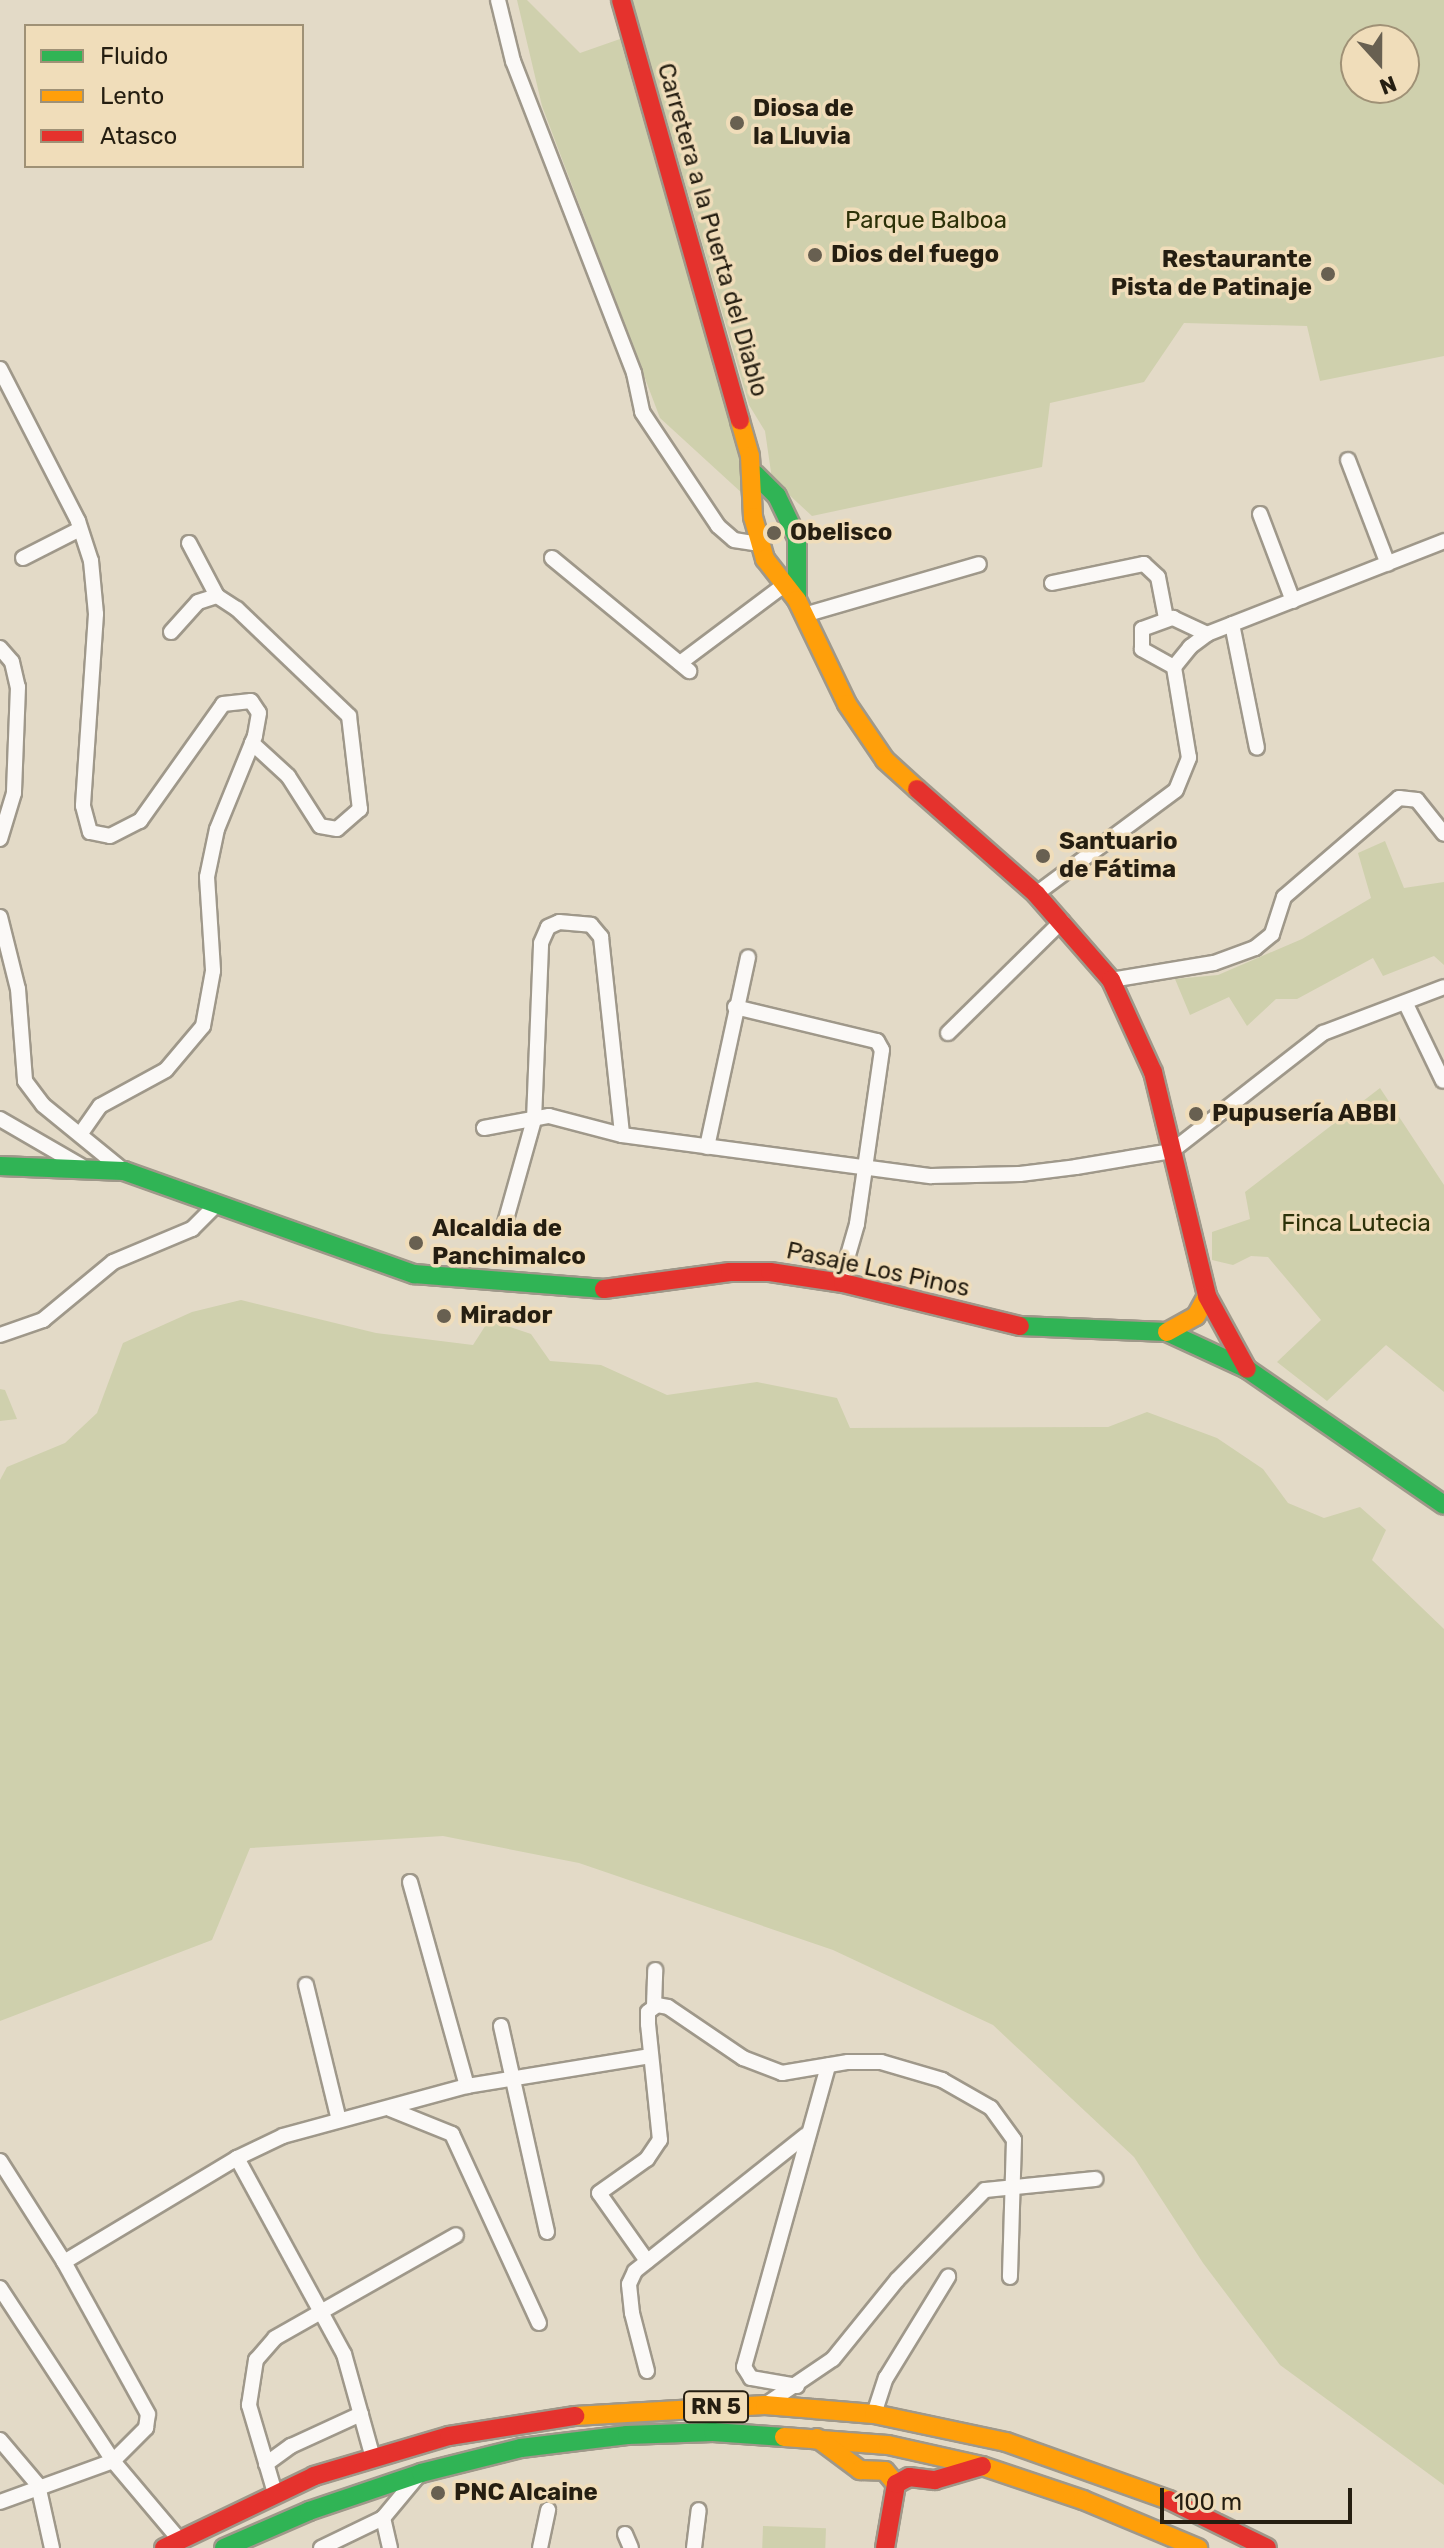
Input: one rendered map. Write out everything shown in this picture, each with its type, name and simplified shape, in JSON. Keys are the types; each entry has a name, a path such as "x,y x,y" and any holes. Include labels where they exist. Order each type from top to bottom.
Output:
{"main road":[{"name":"Carretera a la Puerta del Diablo","path":"621,0 755,474 751,502 759,544 783,586 800,608 847,704 885,760 1036,894 1111,980 1153,1072 1207,1296 1247,1369"},
{"name":"Carretera a la Puerta del Diablo","path":"755,474 777,496 797,538 800,608"},
{"name":"Pasaje Los Pinos","path":"0,1166 48,1156 81,1166 124,1171 442,1279 618,1290 741,1271 840,1283 1019,1326 1167,1332 1247,1369 1444,1505"},
{"path":"1167,1332 1196,1316 1207,1296"},
{"name":"RN 5","path":"172,2543 275,2493 373,2458 449,2436 582,2415 765,2405 874,2414 1006,2442 1175,2502 1267,2548"},
{"name":"RN 5","path":"224,2548 309,2511 421,2473 521,2448 627,2435 816,2437 888,2445 982,2466 1083,2500 1198,2548"},
{"path":"816,2437 860,2470 885,2471 896,2484 885,2548"},
{"path":"896,2484 909,2477 935,2480 982,2466"}],"street":[{"path":"498,0 513,61 634,373 642,412 718,526 734,540 759,544"},
{"path":"0,369 5,389 80,529 91,561 96,614 83,806 90,832 110,836 140,821 223,704 243,700 257,706 259,722 217,829 207,877 213,971 203,1026 166,1070 100,1106 82,1132"},
{"path":"1348,460 1388,564"},
{"path":"1260,514 1293,601"},
{"path":"23,558 80,529"},
{"path":"1174,667 1207,634 1444,541"},
{"path":"189,543 217,596 349,716 360,809 337,829 320,826 288,776 252,743"},
{"path":"552,558 684,667 783,586"},
{"path":"800,608 979,564"},
{"path":"1052,583 1144,564 1158,577 1166,618"},
{"path":"171,632 198,602 217,596"},
{"path":"1174,667 1152,658 1139,639 1147,624 1166,618 1207,634"},
{"path":"1232,624 1257,748"},
{"path":"0,648 12,662 18,687 14,793 0,839"},
{"path":"1036,894 1176,790 1188,768 1189,746 1174,667"},
{"path":"1111,980 1214,963 1255,948 1272,934 1284,897 1399,798 1417,800 1444,834"},
{"path":"0,917 18,989 25,1081 43,1105 82,1132 124,1171"},
{"path":"503,1230 534,1120 541,943 548,927 574,921 591,925 601,937 606,960 622,1135"},
{"path":"948,1033 1062,921"},
{"path":"707,1147 748,957"},
{"path":"484,1128 549,1116 622,1135 866,1168 931,1176 1020,1174 1172,1151 1323,1033 1444,987"},
{"path":"1406,1004 1443,1081"},
{"path":"735,1007 877,1041 883,1065 866,1168 840,1283"},
{"path":"0,1119 48,1156"},
{"path":"0,1335 43,1320 113,1262 192,1229 217,1204"},
{"path":"410,1882 467,2086"},
{"path":"647,2261 599,2193 656,2150 659,2110 650,2056 648,2012 654,2006 655,1970"},
{"path":"306,1985 339,2120"},
{"path":"654,2006 668,2007 743,2058 782,2073 881,2062 942,2080 991,2108 1014,2140 1010,2277"},
{"path":"501,2026 547,2232"},
{"path":"64,2262 237,2158 283,2136 467,2086 650,2056"},
{"path":"797,2386 751,2378 744,2367 806,2135 828,2066"},
{"path":"390,2109 452,2134 539,2323"},
{"path":"647,2371 629,2284 647,2261 806,2135"},
{"path":"237,2158 344,2354 373,2458"},
{"path":"0,2161 64,2262 148,2414 146,2428 113,2461 38,2485 0,2502"},
{"path":"765,2405 833,2359 897,2280 985,2190 1015,2184 1095,2179"},
{"path":"275,2493 249,2405 256,2360 275,2338 456,2235"},
{"path":"874,2414 886,2378 948,2277"},
{"path":"0,2288 113,2461 172,2543"},
{"path":"266,2464 291,2446 361,2414"},
{"path":"0,2440 38,2485 52,2548"},
{"path":"321,2548 383,2518 421,2473"},
{"path":"540,2548 548,2510"},
{"path":"694,2548 699,2510"},
{"path":"383,2518 390,2548"}],"green space":[{"path":"517,0 527,0 580,53 620,39 744,473 743,494 660,418 542,106"},
{"name":"Parque Balboa","path":"632,0 1444,0 1444,356 1320,381 1307,326 1184,323 1144,382 1050,403 1042,467 812,516 772,479 765,431 749,405"},
{"path":"1385,841 1404,888 1444,882 1444,965 1434,956 1383,976 1373,958 1297,999 1276,999 1247,1026 1229,997 1190,1015 1175,979 1218,975 1302,939 1371,898 1358,853"},
{"name":"Finca Lutecia","path":"1380,1088 1444,1185 1444,1392 1386,1345 1327,1401 1277,1362 1321,1320 1268,1257 1251,1256 1233,1265 1212,1260 1212,1232 1250,1219 1245,1192"},
{"path":"241,1300 376,1333 473,1345 489,1320 531,1334 550,1361 601,1365 667,1395 757,1382 837,1398 850,1428 1108,1427 1147,1412 1217,1438 1263,1469 1288,1503 1324,1518 1360,1507 1386,1530 1372,1560 1444,1629 1444,2485 1280,2365 1203,2263 1134,2157 993,2025 833,1950 579,1863 443,1836 250,1848 212,1940 0,2021 0,1480 7,1467 65,1443 97,1413 123,1343 192,1312"},
{"path":"0,1389 5,1390 17,1419 0,1421"},
{"path":"763,2526 826,2528 825,2548 762,2548"}],"traffic: fast":[{"path":"755,474 777,496 797,538 797,600"},
{"path":"0,1166 124,1171 414,1274 604,1289"},
{"path":"1020,1326 1167,1332 1247,1369 1444,1505"},
{"path":"224,2548 309,2511 421,2473 521,2448 627,2435 713,2432 784,2437"}],"traffic: slow":[{"path":"740,421 750,456 753,517 765,559 797,600 847,704 885,760 917,789"},
{"path":"1167,1332 1196,1316 1207,1296"},
{"path":"575,2416 765,2405 874,2414 1006,2442 1169,2500"},
{"path":"784,2437 888,2445 982,2466 1083,2500 1198,2548"},
{"path":"817,2438 860,2470 885,2471 896,2484"}],"traffic: jam":[{"path":"621,0 740,421"},
{"path":"917,789 1036,894 1111,980 1153,1072 1207,1296 1247,1369"},
{"path":"604,1289 730,1272 770,1272 843,1283 1020,1326"},
{"path":"164,2548 314,2476 449,2436 575,2416"},
{"path":"885,2548 896,2484 909,2477 935,2480 982,2466"},
{"path":"1169,2500 1267,2548"}],"place":[{"name":"Diosa de la Lluvia","path":"737,123"},
{"name":"Dios del fuego","path":"815,255"},
{"name":"Restaurante Pista de Patinaje","path":"1328,274"},
{"name":"Obelisco","path":"774,533"},
{"name":"Santuario de Fátima","path":"1043,856"},
{"name":"Pupusería ABBI","path":"1196,1114"},
{"name":"Alcaldia de Panchimalco","path":"416,1243"},
{"name":"Mirador","path":"444,1316"},
{"name":"PNC Alcaine","path":"438,2493"}]}
